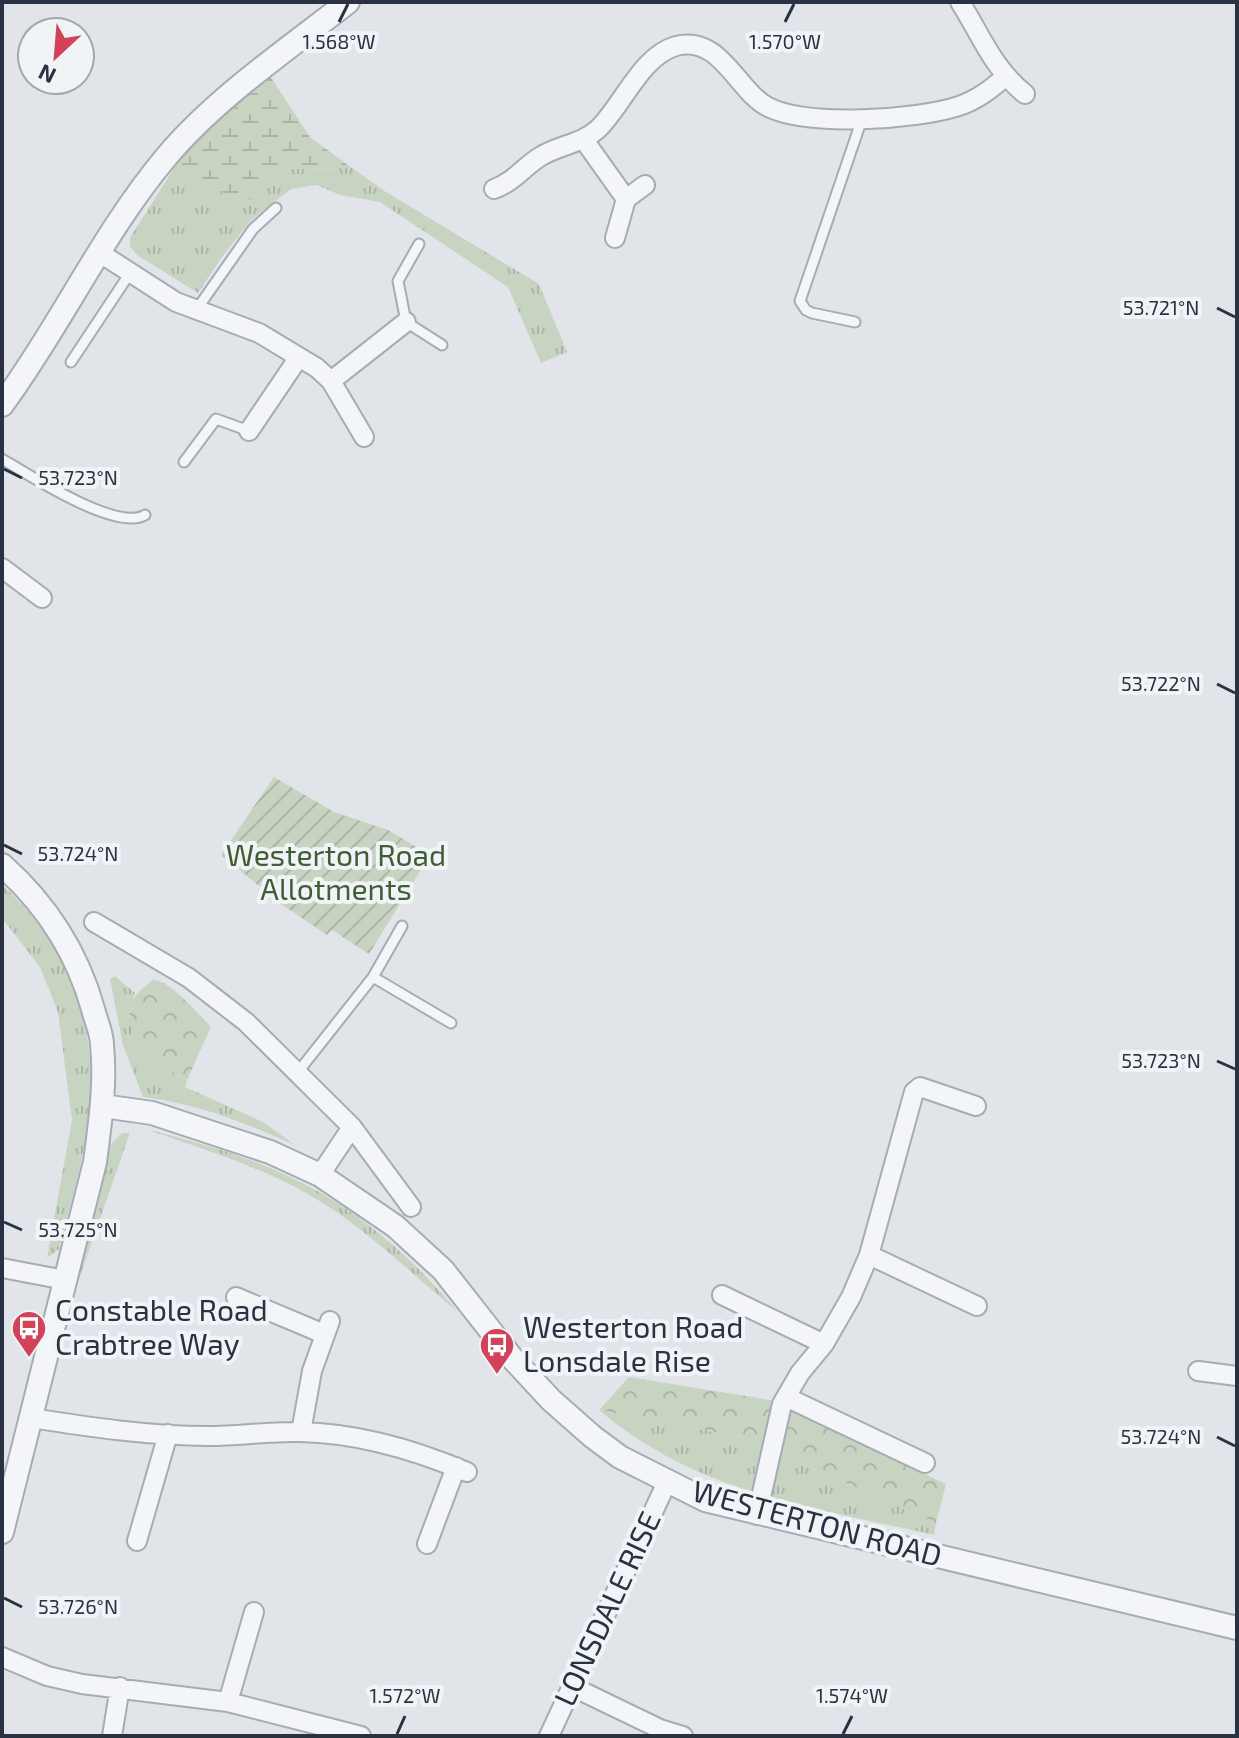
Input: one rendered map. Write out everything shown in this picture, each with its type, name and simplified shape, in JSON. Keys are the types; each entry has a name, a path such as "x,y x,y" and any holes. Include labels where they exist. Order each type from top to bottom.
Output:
{"street":[{"path":"2,405 145,186 186,134 348,2"},
{"path":"960,2 986,50 1005,77 1025,94"},
{"path":"494,189 508,184 537,159 584,140 617,107 636,78 662,54 677,46 696,46 710,52 726,63 755,99 783,113 895,119 960,106 986,93 1005,77"},
{"path":"584,140 626,199"},
{"path":"615,238 626,199 645,185"},
{"path":"100,253 176,302 259,333 299,357 331,381 364,437"},
{"path":"331,381 406,322"},
{"path":"249,431 299,357"},
{"path":"2,568 42,598"},
{"path":"2,865 52,917 84,977 102,1042 103,1106 95,1162 2,1530"},
{"path":"94,922 189,978 246,1022 352,1127 411,1207"},
{"path":"757,1515 774,1429 786,1397 800,1373 824,1344 851,1297 869,1255 914,1092 920,1087 976,1106"},
{"name":"WESTERTON ROAD","path":"103,1106 152,1113 270,1152 320,1175 395,1226 443,1270 512,1358 582,1428 620,1457 705,1500 757,1515 1237,1628"},
{"path":"320,1175 352,1127"},
{"path":"869,1255 977,1306"},
{"path":"2,1268 65,1280"},
{"path":"722,1295 824,1344"},
{"path":"236,1297 327,1328 305,1398 301,1432"},
{"path":"1198,1371 1237,1376"},
{"path":"786,1397 925,1463"},
{"path":"31,1418 95,1428 206,1437 301,1432 359,1439 409,1450 462,1469 427,1544"},
{"path":"137,1541 168,1434"},
{"name":"LONSDALE RISE","path":"549,1736 667,1482"},
{"path":"228,1702 254,1612"},
{"path":"2,1657 47,1676 82,1684 228,1702 332,1732 361,1736"},
{"path":"112,1736 120,1687"},
{"path":"573,1687 660,1729 683,1736"}],"lane":[{"path":"855,322 812,313 800,301 862,119"},
{"path":"197,309 253,229 276,208"},
{"path":"419,244 398,281 406,322 442,345"},
{"path":"71,362 130,273"},
{"path":"184,462 216,419 249,431"},
{"path":"2,459 65,495 122,519 138,520 145,515"},
{"path":"298,1072 373,977 402,926"},
{"path":"373,977 451,1023"}],"green space":[{"path":"270,76 310,137 352,168 283,169 246,203 174,168 219,119"},
{"path":"174,168 246,203 283,169 352,168 386,192 539,284 567,352 541,363 508,287 380,202 340,195 317,185 291,189 252,219 198,293 137,255 130,246 130,238"},
{"name":"Westerton Road Allotments","path":"274,777 334,812 388,830 430,855 369,954 332,930 327,935 281,904 221,855"},
{"path":"2,885 45,933 61,959 83,1016 88,1047 91,1078 84,1146 59,1249 47,1258 72,1120 58,1012 40,967 2,918"},
{"path":"115,976 135,993 129,1012 136,1051 187,1080 185,1087 263,1122 295,1145 221,1115 143,1097 123,1045 110,979"},
{"path":"153,980 175,991 211,1027 187,1080 136,1051 130,1019 131,1004 135,996"},
{"path":"148,1130 241,1157 320,1192 390,1242 458,1312 369,1236 313,1197 253,1168"},
{"path":"122,1133 130,1133 73,1296 106,1156 110,1145"},
{"path":"629,1377 770,1400 946,1484 936,1523 745,1438 599,1410"},
{"path":"599,1410 745,1438 936,1523 934,1535 800,1505 716,1479 676,1461 637,1438"}],"place":[{"name":"Constable Road Crabtree Way","path":"29,1359"},
{"name":"Westerton Road Lonsdale Rise","path":"497,1376"}]}
